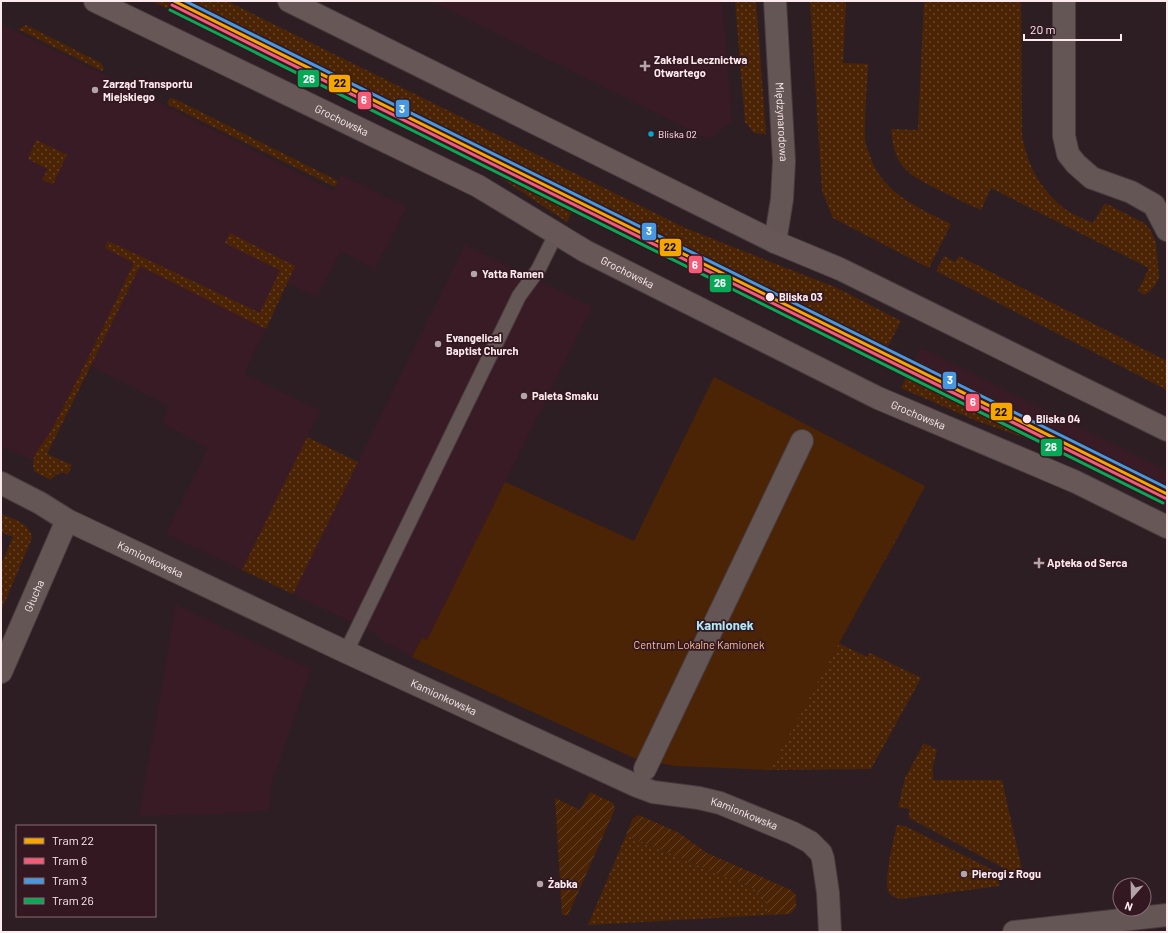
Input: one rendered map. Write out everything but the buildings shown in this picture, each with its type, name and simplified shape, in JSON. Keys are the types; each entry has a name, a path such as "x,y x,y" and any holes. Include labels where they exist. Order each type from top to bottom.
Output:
{"main road":[{"name":"Grochowska","path":"95,1 478,186 585,251 878,398 1076,482 1167,526"},
{"path":"289,1 775,242 840,268 1167,430"}],"street":[{"name":"Międzynarodowa","path":"775,1 784,161 782,199 775,242"},
{"path":"1064,1 1064,136 1068,154 1076,164 1092,178 1131,192 1154,205 1167,230"},
{"path":"645,769 802,441"},
{"name":"Kamionkowska","path":"1,484 40,503 67,520 346,652 647,790 699,798 720,803 797,835 810,842 821,853 823,859 828,893 830,932"},
{"name":"Głucha","path":"1,672 67,520"},
{"path":"1014,932 1167,915"}],"lane":[{"path":"346,652 519,296 538,270 556,234"}],"shaded area":[{"name":"Zakład Lecznictwa Otwartego","path":"431,1 722,1 732,121 709,139"},
{"path":"1,24 333,191 341,175 407,207 375,269 341,251 317,297 287,283 244,374 320,411 242,570 166,534 208,448 162,423 169,406 91,366 47,454 72,465 66,475 1,446"},
{"path":"580,195 887,348 881,360 574,207"},
{"path":"465,245 592,307 427,640 422,638 412,657 379,639 380,636 293,594"},
{"path":"921,348 1167,471 1167,486 915,359"},
{"path":"176,605 311,669 272,782 269,810 246,813 139,816"}],"green space":[{"path":"152,1 227,1 685,228 837,288 901,321 887,348 580,195 567,222 477,162"},
{"path":"735,1 756,1 766,134 754,133 745,122"},
{"path":"810,1 846,1 843,63 868,64 865,140 874,167 891,188 902,197 913,205 951,224 929,268 833,218 822,191"},
{"path":"924,1 1021,1 1022,132 1031,165 1042,185 1056,202 1075,215 1093,223 1105,203 1144,223 1151,231 1156,243 1159,277 1156,284 1145,295 1138,291 1149,268 991,188 981,210 918,179 904,168 895,152 891,129 918,130"},
{"path":"26,25 101,63 104,68 102,71 18,29"},
{"path":"173,98 338,181 335,187 167,104 169,99"},
{"path":"36,140 67,155 53,184 42,180 48,169 28,159"},
{"path":"230,233 295,266 266,329 140,266 47,454 72,465 68,474 59,474 51,480 34,471 33,464 36,454 51,431 62,410 134,263 105,248 108,241 260,313 280,270 225,243"},
{"path":"944,256 955,262 959,256 1167,361 1167,390 936,271"},
{"path":"915,359 1167,486 1167,503 1065,452 977,421 901,388"},
{"name":"Centrum Lokalne Kamionek","path":"714,377 925,486 770,770 675,766 634,758 412,657 422,638 427,640 505,482 634,541"},
{"path":"307,437 358,462 293,594 242,570"},
{"path":"925,486 838,643 867,657 870,653 921,678 871,769 763,770 764,755"},
{"path":"1,514 24,525 31,533 32,538 1,611 1,565 13,537 1,532"},
{"path":"924,743 937,750 933,765 933,780 1002,780 1023,874 1017,875 909,818 909,809 898,807 905,778"},
{"path":"590,792 613,803 615,809 568,915 562,915 555,798 580,810"},
{"path":"639,815 679,833 707,853 791,890 796,895 796,907 790,914 768,915 766,899 759,895 756,890 626,835 633,818"},
{"path":"896,826 905,826 993,870 998,876 999,886 901,899 895,897 888,891 887,878"},
{"path":"626,835 756,890 759,895 766,899 768,915 588,925"}],"tram line":[{"name":"22","path":"174,1 1167,494"},
{"name":"3","path":"185,1 1167,488"},
{"name":"6","path":"172,5 1165,498"},
{"name":"26","path":"170,10 1163,503"}],"place":[{"name":"Zakład Lecznictwa Otwartego","path":"645,66"},
{"name":"Zarząd Transportu Miejskiego","path":"95,90"},
{"name":"Bliska 02","path":"651,134"},
{"name":"Yatta Ramen","path":"474,274"},
{"name":"Bliska 03","path":"770,297"},
{"name":"Evangelical Baptist Church","path":"438,344"},
{"name":"Paleta Smaku","path":"524,396"},
{"name":"Bliska 04","path":"1027,419"},
{"name":"Apteka od Serca","path":"1039,563"},
{"name":"Pierogi z Rogu","path":"964,874"},
{"name":"Żabka","path":"540,884"}],"district":[{"name":"Kamionek","path":"725,625"}]}
